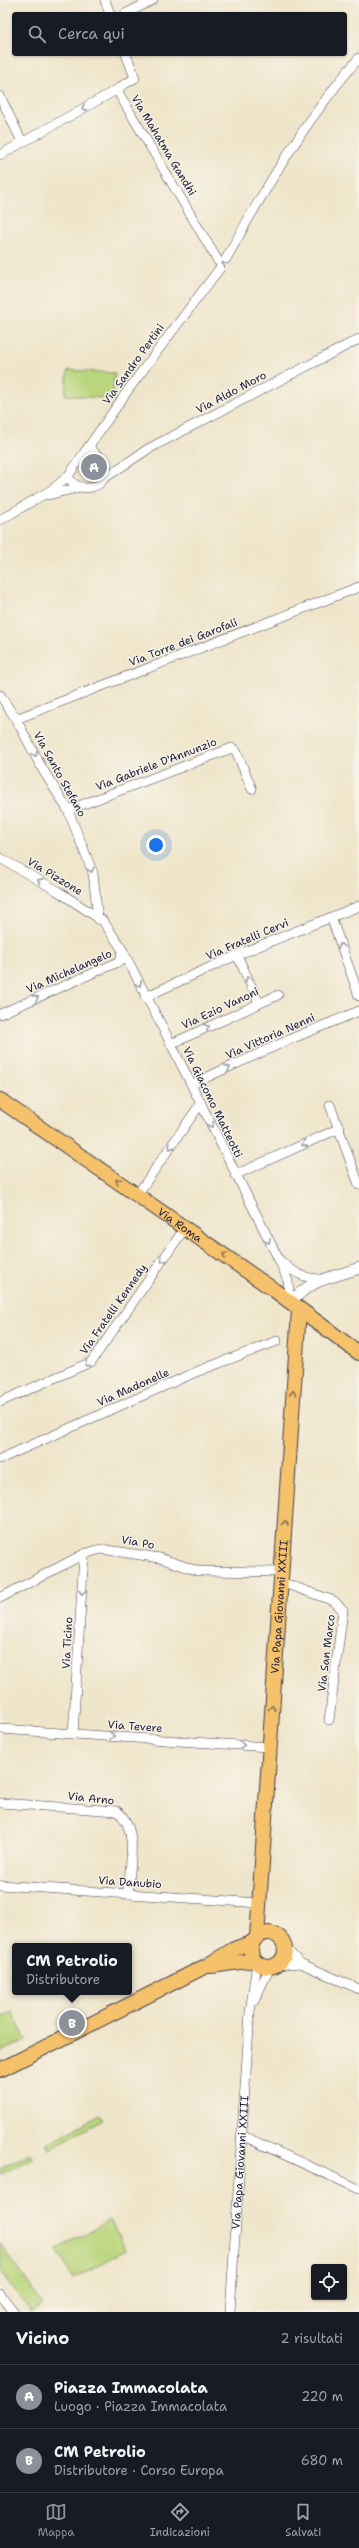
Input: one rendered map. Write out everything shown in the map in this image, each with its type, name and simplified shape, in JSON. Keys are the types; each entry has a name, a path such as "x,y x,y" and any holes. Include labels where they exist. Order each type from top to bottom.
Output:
{"main road":[{"name":"Via Roma","path":"0,1100 274,1290 359,1353"},
{"name":"Via Papa Giovanni XXIII","path":"255,1940 259,1903 282,1577 294,1306"},
{"path":"206,1966 264,1964 285,1956 286,1949 282,1939 278,1935 259,1903"},
{"path":"0,2070 206,1966 234,1949 267,1933 278,1935"},
{"path":"255,1940 251,1951 264,1964"}],"street":[{"path":"104,0 109,12"},
{"path":"129,12 153,0"},
{"name":"Via Mahatma Gandhi","path":"127,56 135,78 118,89 220,259"},
{"name":"Via Sandro Pertini","path":"68,476 89,451 220,259 305,127 359,58"},
{"path":"0,155 118,89"},
{"path":"0,96 22,142"},
{"name":"Via Aldo Moro","path":"103,479 148,449 359,339"},
{"path":"41,497 77,488 94,487 103,479 106,469 100,457 89,451"},
{"path":"106,469 116,471"},
{"path":"0,520 41,497 68,476 77,488"},
{"name":"Via Torre dei Garofali","path":"16,719 359,587"},
{"name":"Via Santo Stefano","path":"0,695 16,719 43,770 68,810 92,873 97,902 97,916"},
{"name":"Via Gabriele D'Annunzio","path":"68,810 232,748 236,751 252,789"},
{"name":"Via Pizzone","path":"0,858 97,916"},
{"name":"Via Fratelli Cervi","path":"146,997 237,956 359,906"},
{"name":"Via Giacomo Matteotti","path":"97,916 104,921 122,949 125,959 192,1084 235,1175 277,1257 288,1281 294,1306"},
{"path":"331,917 359,996"},
{"path":"237,956 259,1003"},
{"name":"Via Michelangelo","path":"0,1014 125,959"},
{"name":"Via Ezio Vanoni","path":"171,1044 278,995"},
{"name":"Via Vittoria Nenni","path":"192,1084 293,1038 359,1011"},
{"path":"137,1195 201,1103"},
{"path":"330,1105 340,1128 359,1184"},
{"path":"235,1175 340,1128"},
{"name":"Via Fratelli Kennedy","path":"0,1402 83,1368 91,1362 185,1228"},
{"name":"Via Giacomo Matteotti","path":"277,1257 294,1272 309,1279 320,1279"},
{"path":"294,1306 299,1292 320,1279 359,1268"},
{"path":"274,1290 288,1281"},
{"name":"Via Madonelle","path":"0,1459 196,1372 277,1341"},
{"name":"Via Po","path":"0,1598 84,1554 96,1549 107,1548 168,1559 198,1571 282,1577"},
{"name":"Via Ticino","path":"74,1734 84,1554"},
{"name":"Via San Marco","path":"282,1577 334,1601 343,1610 330,1720"},
{"name":"Via Tevere","path":"0,1729 269,1747"},
{"name":"Via Arno","path":"0,1803 117,1811 124,1816 130,1830 128,1894"},
{"name":"Via Danubio","path":"0,1885 259,1903"},
{"path":"286,1949 300,1963 359,1989"},
{"path":"264,1964 300,1963"},
{"name":"Via Papa Giovanni XXIII","path":"230,2312 250,2012 264,1964"},
{"name":"Via Papa Giovanni XXIII","path":"250,2012 264,1964"},
{"path":"241,2135 359,2189"},
{"path":"0,2294 14,2312"}],"green space":[{"path":"68,370 115,373 112,399 65,395"},
{"path":"12,2012 26,2040 0,2052 0,2018"},
{"path":"100,2115 103,2120 49,2149 46,2144"},
{"path":"30,2153 32,2158 0,2175 0,2169"},
{"path":"110,2220 126,2250 73,2279 57,2249"},
{"path":"0,2242 43,2305 31,2312 0,2271"}],"place":[{"name":"Piazza Immacolata","path":"94,467"},
{"name":"CM Petrolio","path":"72,2023"}]}
